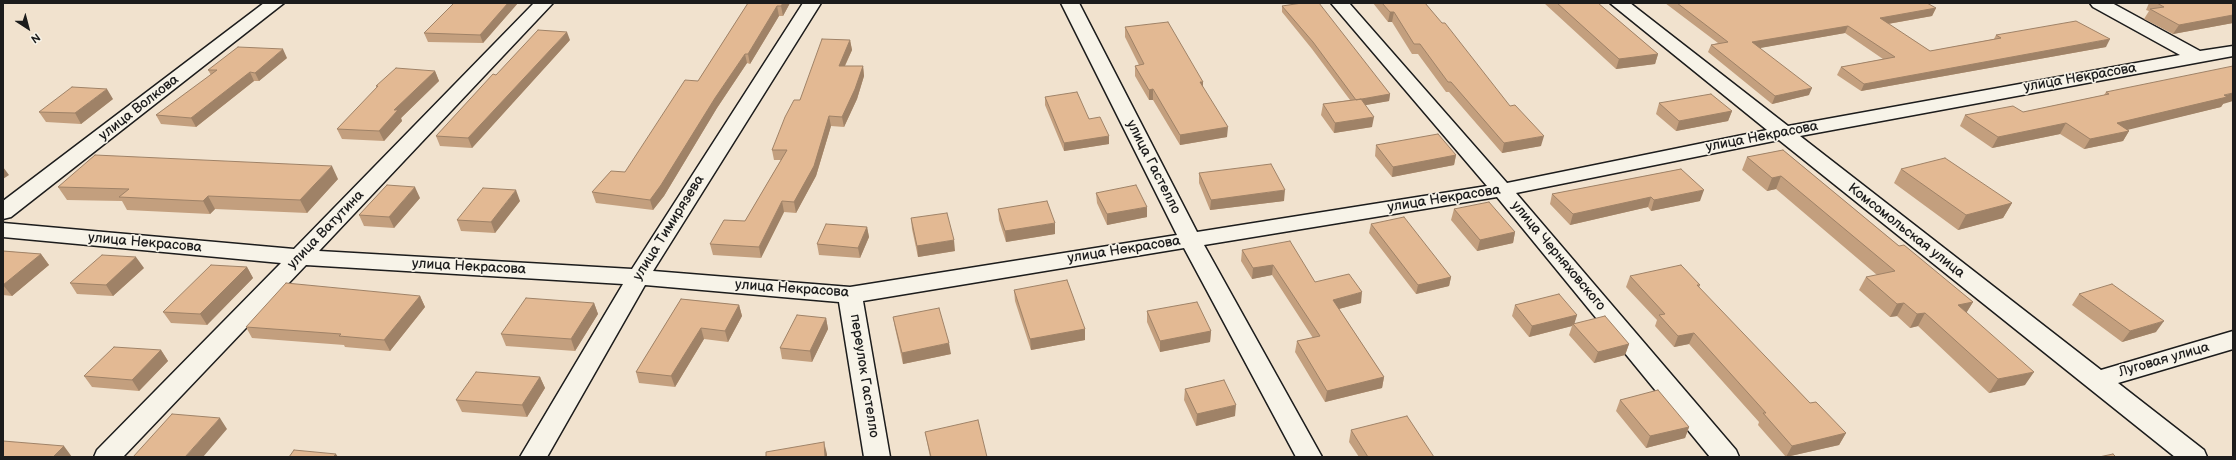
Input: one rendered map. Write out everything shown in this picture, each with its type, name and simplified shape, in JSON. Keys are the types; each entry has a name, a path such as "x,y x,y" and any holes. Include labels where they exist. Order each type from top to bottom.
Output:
{"street":[{"name":"улица Волкова","path":"3,212 275,3"},
{"name":"улица Ватутина","path":"107,457 544,3"},
{"name":"улица Тимирязева","path":"533,457 638,277 812,3"},
{"name":"улица Гастелло","path":"1070,3 1190,239 1308,457"},
{"name":"улица Черняховского","path":"1340,3 1502,190 1726,457"},
{"name":"Комсомольская улица","path":"1619,3 2194,457"},
{"path":"2099,3 2197,57"},
{"name":"улица Некрасова","path":"3,230 300,257 638,277 850,295 1190,239 1502,190 1782,133 2233,51"},
{"name":"переулок Гастелло","path":"850,295 877,457"},
{"name":"Луговая улица","path":"2096,380 2233,340"}],"building":[{"path":"454,3 508,3 480,35 424,33"},
{"path":"748,3 783,3 781,6 777,6 748,54 745,54 715,98 661,185 650,200 592,192 611,171 625,172 685,80 698,81"},
{"path":"1302,3 1319,3 1390,94 1356,100 1313,42 1282,6"},
{"path":"1382,3 1425,3 1442,23 1445,23 1510,106 1515,105 1544,136 1504,143 1451,82 1448,82 1420,44 1414,44 1394,12 1390,12"},
{"path":"1557,3 1598,3 1658,54 1619,59"},
{"path":"1677,3 1927,3 1936,8 1880,18 1930,51 2001,38 1996,35 2076,21 2110,39 1864,84 1841,67 1895,57 1848,26 1752,42 1812,88 1775,96 1711,45 1728,42"},
{"path":"2157,3 2233,3 2233,15 2179,25 2150,9 2164,7"},
{"path":"1168,22 1203,82 1200,82 1228,127 1180,135 1153,89 1149,90 1135,66 1144,64 1125,27"},
{"path":"538,30 567,32 468,138 436,136 493,74 496,75"},
{"path":"822,39 850,40 839,66 863,66 855,89 842,117 829,116 814,166 794,202 782,201 759,247 710,244 724,220 745,221 787,150 772,150 785,117 794,100 800,100"},
{"path":"238,47 283,49 255,73 250,72 191,118 156,115 217,70 208,70"},
{"path":"2233,66 2233,93 2224,95 2227,97 2117,123 2129,131 2090,139 2066,123 1998,137 1965,115 2013,106 2023,112 2109,94 2106,92"},
{"path":"396,68 435,71 394,110 398,110 379,131 337,129 378,86 376,86"},
{"path":"72,87 107,89 75,113 39,112"},
{"path":"1077,92 1089,119 1100,117 1109,136 1064,143 1045,97"},
{"path":"1711,94 1732,111 1679,121 1659,103"},
{"path":"1361,99 1374,117 1335,123 1323,104"},
{"path":"1438,134 1456,155 1393,167 1376,145"},
{"path":"1783,150 1899,246 1904,245 1973,302 1958,305 2034,372 1998,379 1925,313 1917,314 1904,303 1897,304 1866,277 1895,271 1781,176 1772,178 1747,157"},
{"path":"95,155 332,166 300,200 208,196 203,201 119,197 129,189 58,187"},
{"path":"1945,158 2012,203 1966,215 1901,169"},
{"path":"1271,164 1285,190 1211,200 1199,173"},
{"path":"1681,169 1704,190 1654,200 1651,197 1573,214 1552,194"},
{"path":"387,185 415,187 389,217 359,215"},
{"path":"1136,185 1147,207 1107,214 1096,193"},
{"path":"483,188 516,190 491,222 457,220"},
{"path":"1047,201 1055,223 1005,231 998,209"},
{"path":"1489,202 1515,232 1480,240 1454,209"},
{"path":"947,213 954,240 917,246 911,218"},
{"path":"1404,217 1451,277 1418,285 1371,224"},
{"path":"826,224 867,227 858,248 817,244"},
{"path":"1290,241 1315,282 1349,274 1362,292 1333,300 1384,377 1327,391 1297,341 1320,336 1273,265 1253,268 1242,250"},
{"path":"3,251 41,254 3,285"},
{"path":"102,255 136,257 106,285 70,283"},
{"path":"211,265 247,267 200,314 163,312"},
{"path":"1681,265 1700,285 1697,285 1810,403 1816,402 1846,433 1792,446 1763,413 1766,413 1694,333 1678,336 1659,315 1665,314 1630,276"},
{"path":"1067,280 1085,329 1030,339 1014,290"},
{"path":"286,283 420,296 384,340 339,336 341,334 246,327"},
{"path":"2112,284 2164,321 2130,331 2079,294"},
{"path":"1559,294 1577,315 1532,326 1515,305"},
{"path":"526,298 594,303 571,339 501,334"},
{"path":"681,299 739,305 725,331 701,328 671,376 636,372"},
{"path":"1197,302 1211,331 1160,341 1147,311"},
{"path":"939,308 949,343 902,353 893,317"},
{"path":"797,315 826,318 810,351 780,348"},
{"path":"1605,316 1629,344 1598,352 1573,324"},
{"path":"114,347 161,350 132,380 84,376"},
{"path":"476,372 540,377 522,405 456,400"},
{"path":"1224,380 1236,405 1197,414 1185,389"},
{"path":"1658,390 1689,427 1650,436 1620,400"},
{"path":"172,414 220,418 185,457 133,457"},
{"path":"1407,416 1434,457 1368,457 1351,430"},
{"path":"978,420 987,457 931,457 925,432"},
{"path":"3,441 64,446 53,457 3,457"},
{"path":"824,442 825,457 766,457 766,452"},
{"path":"294,450 336,454 333,457 289,457"},
{"path":"2113,454 2116,457 2099,457"}]}
